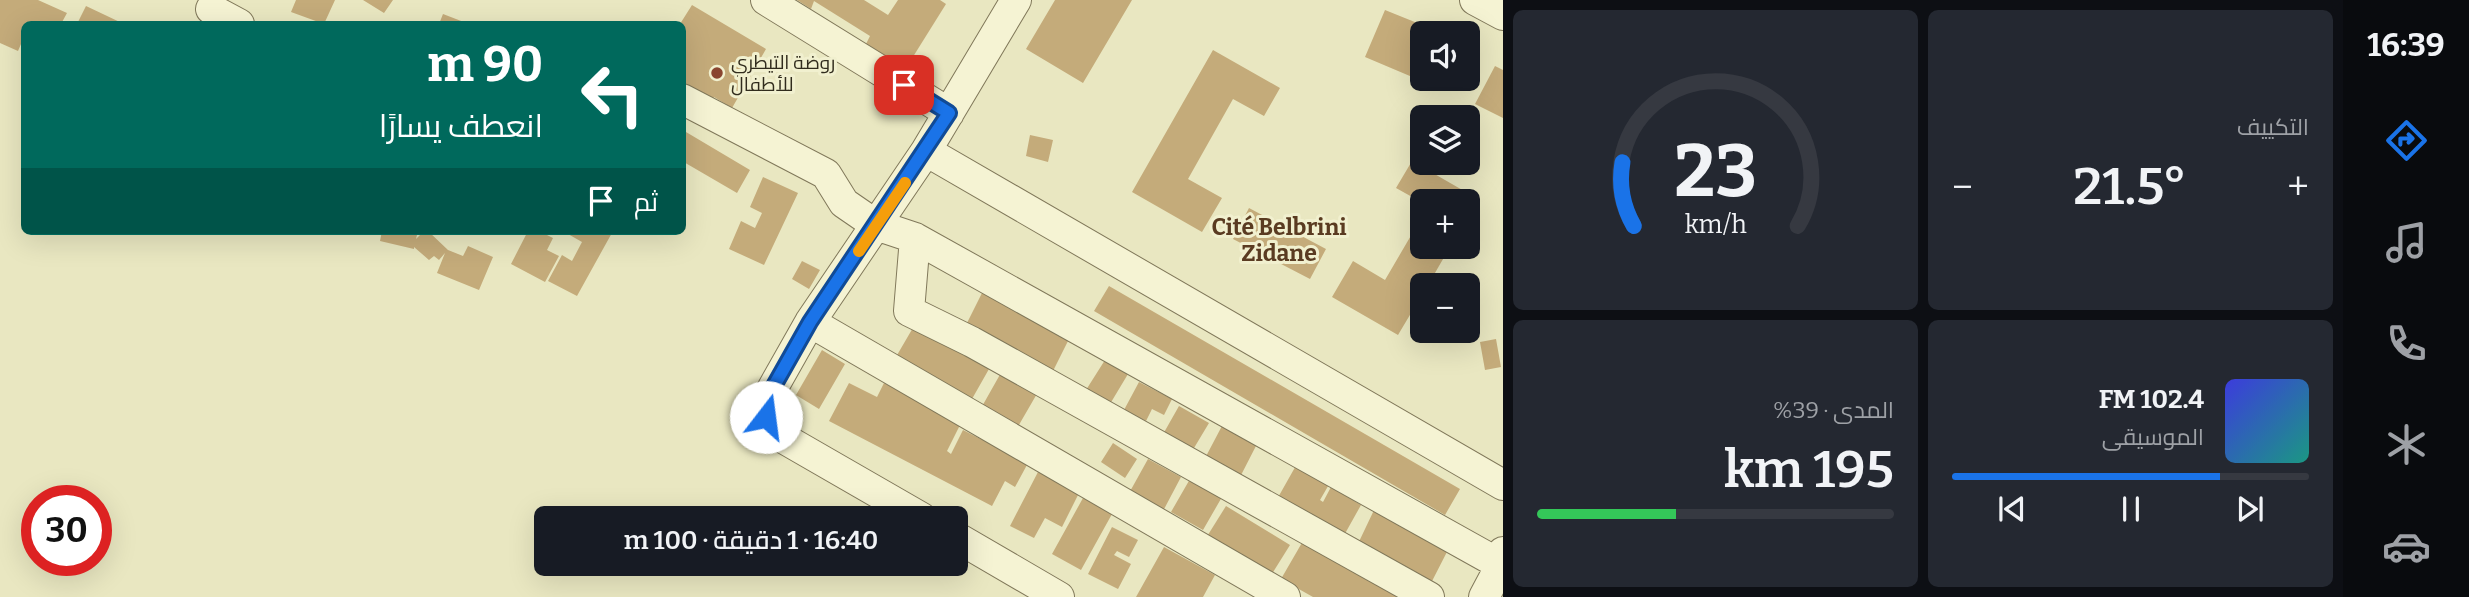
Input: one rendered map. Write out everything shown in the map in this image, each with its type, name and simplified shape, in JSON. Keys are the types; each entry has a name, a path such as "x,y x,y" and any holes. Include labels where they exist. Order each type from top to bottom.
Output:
{"street":[{"path":"766,0 949,113"},
{"path":"901,506 783,438 766,417 766,400 810,322 926,151 1016,0"},
{"path":"1475,0 1503,15"},
{"path":"210,11 232,21"},
{"path":"686,101 825,174 844,203 876,225 915,238 1502,561 1484,597"},
{"path":"926,151 1503,485"},
{"path":"915,238 909,311 972,342 1429,597"},
{"path":"810,322 1285,597"},
{"path":"968,544 1059,597"}],"building":[{"path":"0,0 38,0 67,13 63,21 21,21 21,44 18,51 0,43"},
{"path":"296,0 335,0 325,21 316,21 291,12"},
{"path":"363,0 393,0 384,13"},
{"path":"797,0 864,0 888,15 898,0 940,0 946,4 906,68 866,44 870,36 814,1 811,9"},
{"path":"1055,0 1132,0 1083,83 1026,49"},
{"name":"روضة التيطري للأطفال","path":"692,5 766,49 732,108 714,97 706,111 686,100 686,21 682,21"},
{"path":"86,6 118,21 78,21"},
{"path":"1385,10 1412,21 1410,21 1410,76 1365,57"},
{"path":"443,14 461,21 440,21"},
{"path":"1213,50 1280,88 1264,116 1233,99 1188,179 1222,198 1202,232 1132,192"},
{"path":"1495,66 1503,70 1503,118 1475,104"},
{"path":"686,132 750,170 737,193 686,163"},
{"path":"1030,135 1053,140 1048,162 1026,156"},
{"path":"1410,164 1410,175 1436,175 1461,189 1410,189 1410,196 1396,188"},
{"path":"763,177 798,193 764,265 729,249 741,221 755,228 762,213 750,207"},
{"path":"1249,208 1326,249 1310,279 1233,239"},
{"path":"381,235 417,235 416,239 420,235 432,235 448,250 463,256 468,246 493,257 479,290 437,273 445,253 439,260 434,256 429,260 414,247 380,241"},
{"path":"526,235 547,235 553,238 547,250 559,256 545,282 511,264"},
{"path":"570,235 611,235 577,296 548,281 562,255 572,261 582,242"},
{"path":"1410,237 1410,259 1443,259 1435,273 1410,273 1410,315 1398,335 1332,297 1353,261 1385,280"},
{"path":"802,261 820,270 809,289 792,279"},
{"path":"1109,286 1460,489 1445,515 1094,311"},
{"path":"984,289 1072,333 1051,375 963,331"},
{"path":"914,326 989,369 968,406 893,362"},
{"path":"1496,339 1501,367 1485,370 1480,342"},
{"path":"822,350 845,364 819,409 796,395"},
{"path":"1105,360 1128,374 1110,404 1086,390"},
{"path":"1002,371 1038,392 1016,430 980,410"},
{"path":"1139,382 1172,399 1164,415 1152,409 1146,421 1124,410"},
{"path":"849,383 877,397 884,383 961,423 947,451 951,454 963,430 1028,463 1015,487 1005,481 992,506 829,421"},
{"path":"1179,406 1209,423 1191,453 1162,436"},
{"path":"1223,424 1258,442 1238,481 1203,462"},
{"path":"1113,443 1137,459 1125,478 1101,462"},
{"path":"1148,459 1181,477 1162,513 1128,495"},
{"path":"1298,462 1331,481 1320,500 1323,502 1331,487 1361,505 1342,539 1276,501"},
{"path":"1038,472 1079,493 1062,527 1045,518 1034,538 1010,526"},
{"path":"1190,479 1222,497 1203,530 1171,512"},
{"path":"1083,498 1112,514 1081,570 1052,554"},
{"path":"1226,506 1290,545 1270,577 1206,538"},
{"path":"1375,508 1450,546 1429,587 1355,550"},
{"path":"1112,527 1138,540 1129,557 1117,551 1114,555 1131,564 1118,589 1088,574"},
{"path":"1303,541 1400,597 1313,597 1281,579"},
{"path":"1164,547 1215,575 1203,597 1136,597"}],"slow traffic":[{"path":"859,251 905,183"}],"place":[{"name":"روضة التيطري للأطفال","path":"717,73"}],"district":[{"name":"Cité Belbrini Zidane","path":"1279,240"}],"route":[{"path":"766,417 766,400 810,322 949,113 904,85"}]}
